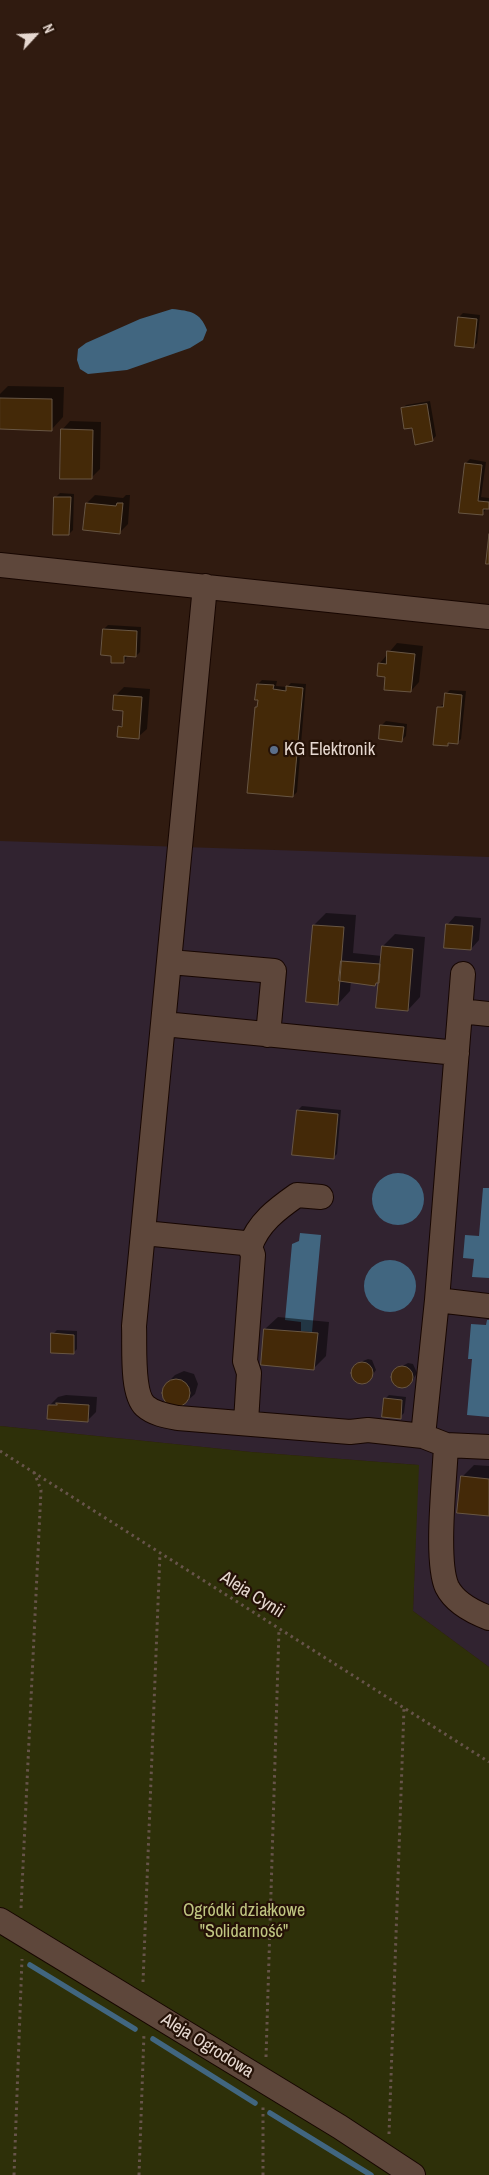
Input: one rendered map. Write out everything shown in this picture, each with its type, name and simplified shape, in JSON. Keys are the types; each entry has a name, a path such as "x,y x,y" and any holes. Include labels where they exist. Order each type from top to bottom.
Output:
{"street":[{"path":"0,565 489,617"},
{"path":"205,586 134,1326 135,1379 144,1405 158,1414 178,1418 246,1422 350,1432 368,1430 423,1436 446,1445 489,1447"},
{"path":"170,962 274,971 268,1035"},
{"path":"423,1436 437,1300 450,1247 457,1053 463,974"},
{"path":"460,1011 489,1014"},
{"path":"164,1024 457,1053"},
{"path":"250,1247 255,1234 275,1210 297,1195 321,1197"},
{"path":"144,1233 244,1243 250,1247 253,1254 245,1361 249,1373 246,1422"},
{"path":"437,1300 489,1306"},
{"path":"446,1445 441,1560 447,1586 461,1604 489,1618"},
{"name":"Aleja Ogrodowa","path":"0,1920 264,2081 412,2175"}],"path":[{"name":"Aleja Cynii","path":"0,1451 489,1762"},
{"path":"14,2175 23,1935 20,1918 41,1490 34,1472"},
{"path":"139,2175 144,2007 142,1993 160,1552"},
{"path":"263,2175 264,2081 279,1628"},
{"path":"388,2159 404,1708"}],"shaded area":[{"path":"0,841 489,857 489,1667 413,1611 418,1465 251,1452 0,1426"}],"green space":[{"name":"Ogródki działkowe \"Solidarność\"","path":"0,1426 251,1452 419,1465 413,1611 489,1667 489,2175 0,2175"}],"water":[{"path":"172,309 190,312 201,319 207,330 203,340 190,348 127,370 88,374 80,369 77,360 78,349 86,343 140,319"},
{"path":"393,1173 403,1173 413,1177 420,1184 424,1199 420,1214 413,1221 403,1225 393,1225 383,1221 376,1214 372,1204 372,1194 376,1184 383,1177"},
{"path":"483,1188 489,1188 489,1278 472,1277 474,1259 463,1258 465,1235 479,1236"},
{"path":"300,1233 321,1235 312,1332 301,1331 301,1322 285,1320 292,1244 299,1241"},
{"path":"385,1260 395,1260 405,1264 412,1271 416,1286 412,1301 405,1308 395,1312 385,1312 375,1308 368,1301 364,1291 364,1281 368,1271 375,1264"},
{"path":"487,1320 489,1320 489,1417 467,1415 472,1359 468,1359 471,1324 486,1325"}],"building":[{"path":"458,317 477,319 474,348 455,346"},
{"path":"0,398 52,399 52,431 0,429"},
{"path":"427,404 433,441 415,445 412,428 404,429 401,408"},
{"path":"61,429 93,430 92,479 60,479"},
{"path":"465,463 482,465 478,501 489,502 489,509 483,509 483,515 459,513"},
{"path":"54,497 71,497 69,535 53,535"},
{"path":"86,503 116,506 117,503 123,503 120,534 83,530"},
{"path":"489,534 489,564 486,564"},
{"path":"103,629 137,631 136,657 124,656 124,663 111,663 111,656 101,655"},
{"path":"387,651 415,654 411,692 384,690 385,677 377,676 378,663 386,664"},
{"name":"KG Elektronik","path":"257,684 274,685 273,689 286,691 286,686 303,688 293,797 247,793 255,707 257,707 258,700 255,700"},
{"path":"445,693 462,695 458,744 448,743 448,746 433,745 437,707 443,707"},
{"path":"114,695 142,697 139,739 117,737 118,726 122,727 123,711 113,710"},
{"path":"380,725 404,727 402,742 379,739"},
{"path":"446,924 473,926 471,950 444,948"},
{"path":"313,925 344,927 338,1005 306,1002"},
{"path":"382,946 413,949 408,1011 376,1008"},
{"path":"341,961 380,964 379,983 376,983 375,986 339,981"},
{"path":"297,1110 338,1114 334,1159 292,1155"},
{"path":"264,1329 318,1333 314,1370 261,1365"},
{"path":"51,1333 74,1335 74,1354 51,1353"},
{"path":"362,1362 370,1365 373,1373 370,1381 362,1384 354,1381 351,1373 354,1365"},
{"path":"402,1366 410,1369 413,1377 410,1385 402,1388 394,1385 391,1377 394,1369"},
{"path":"176,1379 186,1383 190,1393 186,1403 176,1407 166,1403 162,1393 166,1383"},
{"path":"384,1398 402,1400 401,1419 382,1417"},
{"path":"56,1403 89,1405 88,1422 47,1419 48,1405 57,1405"},
{"path":"461,1476 489,1479 489,1516 457,1513"}],"waterway":[{"path":"30,1965 135,2029"},
{"path":"153,2039 255,2103"},
{"path":"270,2113 371,2175"}],"place":[{"name":"KG Elektronik","path":"274,750"}]}
